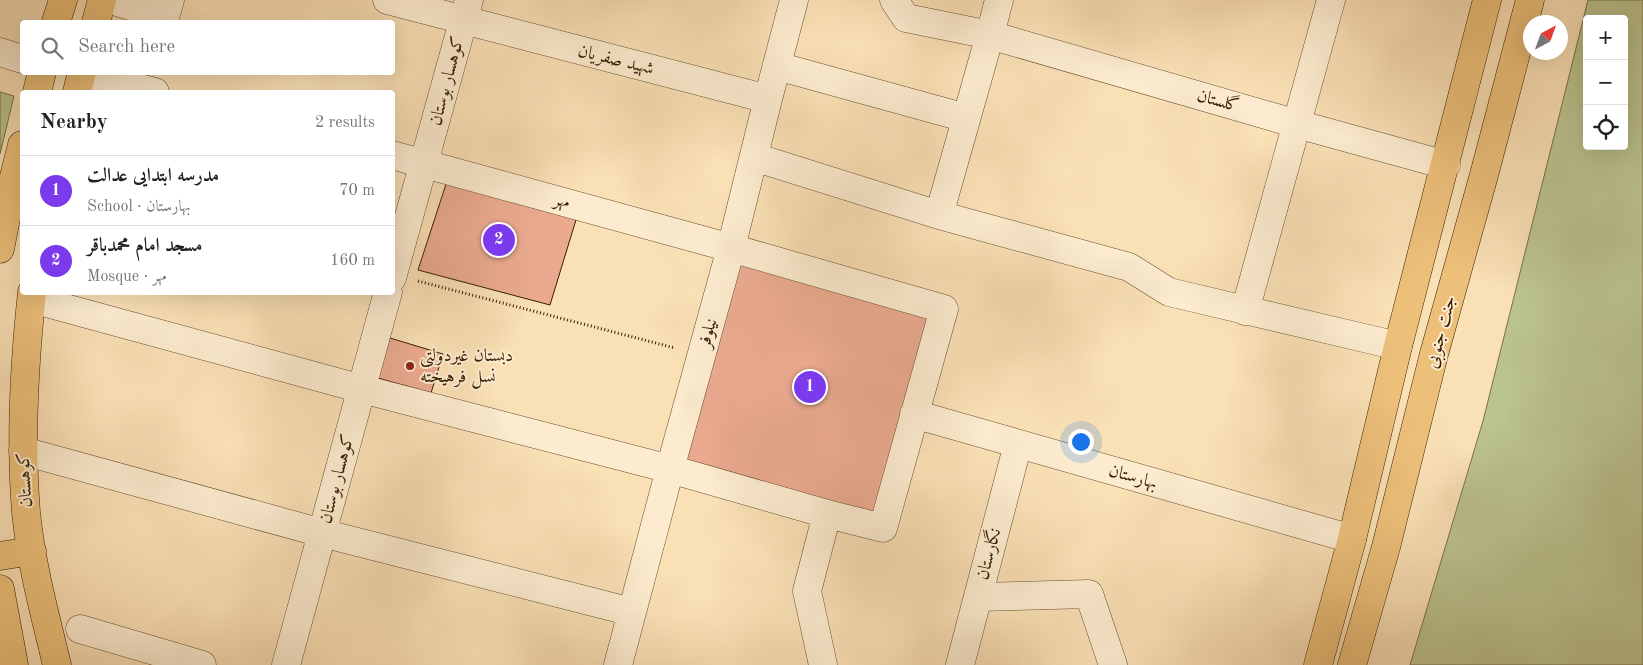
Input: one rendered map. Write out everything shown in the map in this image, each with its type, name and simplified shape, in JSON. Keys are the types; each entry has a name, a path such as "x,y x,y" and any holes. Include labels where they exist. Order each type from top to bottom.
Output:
{"main road":[{"path":"57,20 63,0"},
{"path":"97,20 102,0"},
{"path":"1318,665 1352,539 1398,346 1487,0"},
{"name":"جنت جنوبی","path":"1352,665 1386,547 1434,354 1530,0"},
{"path":"38,90 41,75"},
{"path":"0,248 7,175 20,149"},
{"name":"کوهستان","path":"32,296 24,375 23,451 26,513 32,551 57,665"},
{"path":"0,556 32,551"},
{"path":"0,589 14,665"}],"street":[{"path":"121,0 120,3 165,17 170,0"},
{"name":"شهید صفریان","path":"387,0 466,10 768,99"},
{"name":"نیلوفر","path":"618,665 731,248 794,0"},
{"name":"گلستان","path":"894,0 906,18 990,35 1446,165"},
{"path":"1245,311 1331,0"},
{"path":"938,215 990,35 996,1"},
{"name":"کوهسار بوستان","path":"395,269 466,10"},
{"path":"0,52 20,57"},
{"path":"777,66 966,118"},
{"path":"80,79 143,90"},
{"name":"مهر","path":"395,156 944,309 914,414"},
{"path":"754,157 938,215 1130,267 1169,292 1398,346"},
{"name":"کوهسار بوستان","path":"286,665 388,295"},
{"path":"32,296 362,389 670,469 882,528 914,414"},
{"name":"بهارستان","path":"914,414 1352,539"},
{"name":"نگارستان","path":"960,665 1018,444"},
{"path":"23,451 322,533 632,612"},
{"path":"823,665 807,591 827,514"},
{"path":"978,597 1089,594 1113,665"},
{"path":"80,629 202,665"}],"path":[{"path":"395,281 702,355"}],"green space":[{"path":"1588,0 1643,0 1643,665 1410,665 1483,421 1583,20 1583,150 1628,150 1628,15 1584,15"},
{"path":"0,92 14,96 0,154"}],"building":[{"path":"449,175 579,210 550,305 418,270"},
{"path":"741,259 936,312 877,520 684,461"},
{"name":"دبستان غیردولتی نسل فرهیخته","path":"390,338 443,354 431,393 378,378"}],"place":[{"name":"مسجد امام محمدباقر","path":"499,240"},
{"name":"دبستان غیردولتی نسل فرهیخته","path":"410,366"},
{"name":"مدرسه ابتدایی عدالت","path":"810,387"}]}
